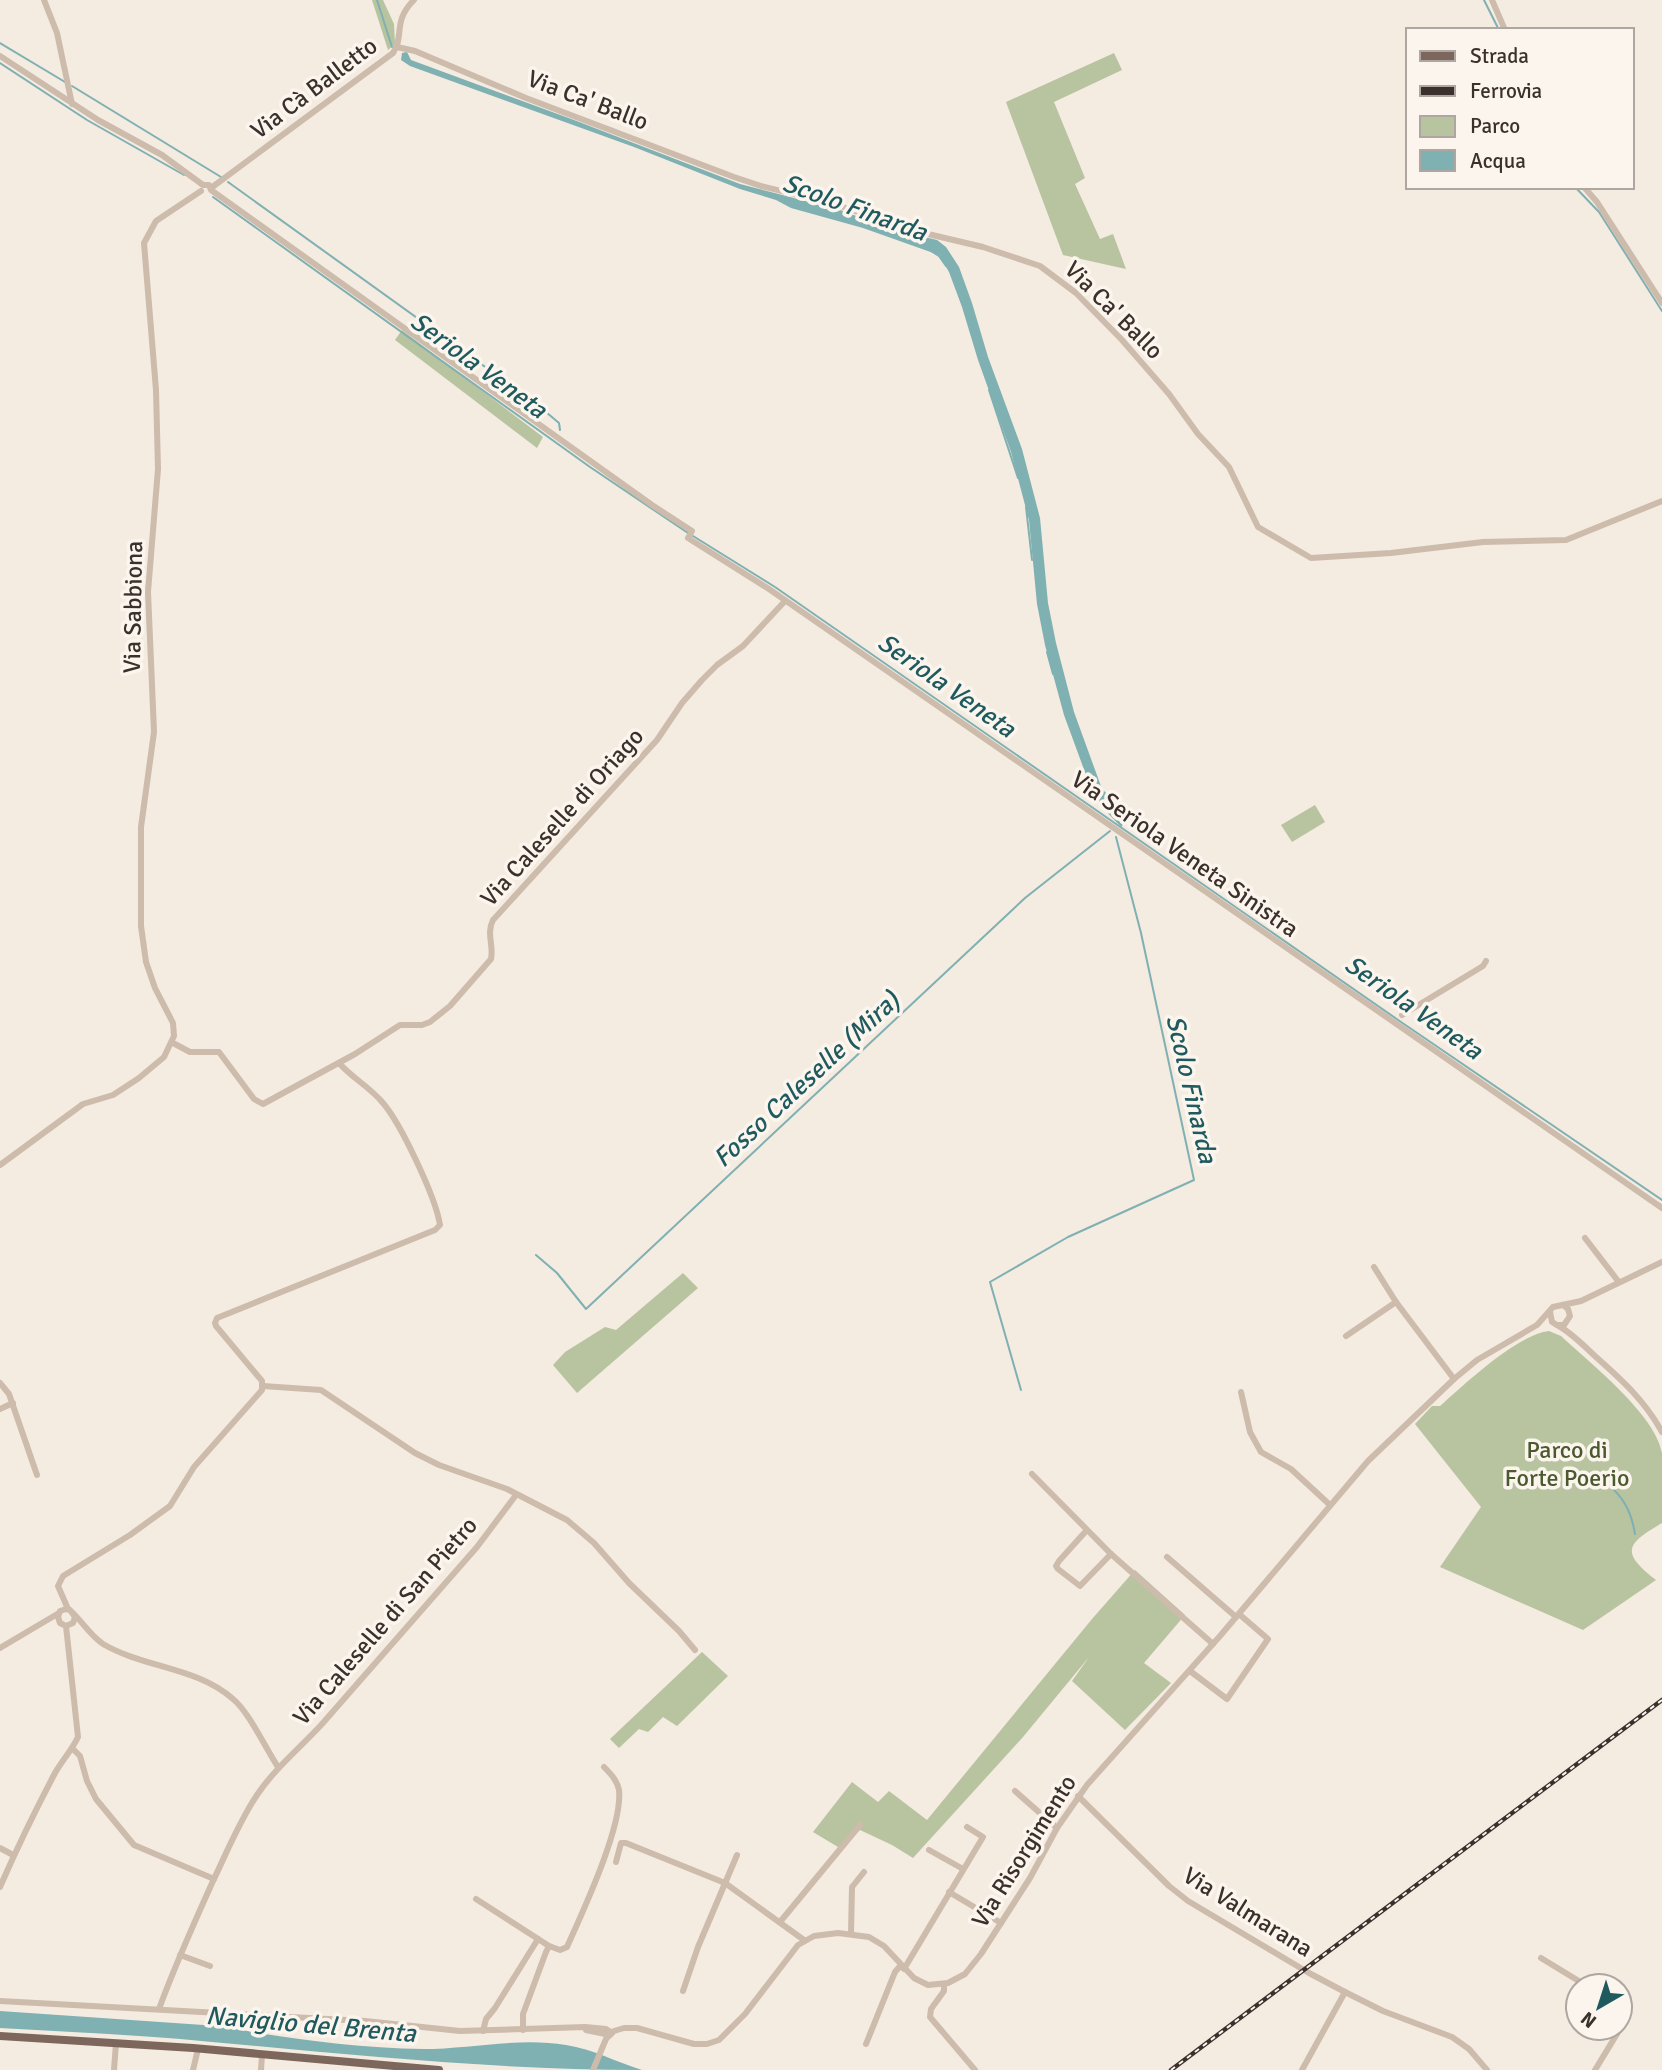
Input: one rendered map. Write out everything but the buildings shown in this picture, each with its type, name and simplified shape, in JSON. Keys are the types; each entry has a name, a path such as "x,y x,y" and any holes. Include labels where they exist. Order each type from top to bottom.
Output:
{"main road":[{"path":"0,2036 198,2049 439,2070"}],"street":[{"path":"44,0 60,42 72,104"},
{"name":"Via Cà Balletto","path":"206,189 393,53 397,47 401,17 414,0"},
{"path":"1492,0 1504,28"},
{"name":"Via Ca' Ballo","path":"397,47 415,51 526,98 752,183 834,204 911,230 984,247 1040,267 1076,293 1169,394 1198,434 1229,467 1258,527 1311,558 1391,553 1483,542 1566,540 1662,501"},
{"name":"Via Seriola Veneta Sinistra","path":"0,57 72,104 162,155 652,505 690,535 1662,1208"},
{"name":"Via Sabbiona","path":"173,1043 173,1023 152,981 146,962 141,926 141,827 154,733 148,611 158,468 156,390 144,243 156,221 206,189"},
{"path":"1586,189 1609,219 1662,303"},
{"name":"Via Caleselle di Oriago","path":"339,1063 400,1025 426,1024 450,1006 491,959 489,931 493,920 657,740 682,703 702,680 743,646 785,601"},
{"path":"1402,1015 1483,966 1486,961"},
{"path":"0,1165 83,1104 113,1095 139,1079 164,1056 173,1043 190,1052 219,1052 254,1099 263,1104 339,1063 378,1097 391,1113 424,1180 440,1225 435,1230 217,1318 216,1326 259,1376 263,1387 188,1474 170,1506 130,1535 63,1576 58,1586 75,1617 73,1623 66,1626 60,1623 59,1613"},
{"path":"1585,1238 1618,1282"},
{"name":"Via Risorgimento","path":"944,1984 973,1966 1078,1796 1190,1671 1368,1461 1454,1379 1503,1343 1537,1325 1555,1306 1581,1301 1662,1262"},
{"path":"1374,1267 1396,1302 1454,1379"},
{"name":"Via Risorgimento","path":"1537,1325 1564,1325 1581,1301"},
{"path":"1346,1336 1396,1302"},
{"path":"1563,1305 1568,1309 1575,1337"},
{"path":"1550,1312 1550,1320 1575,1337 1633,1390 1662,1432"},
{"path":"0,1383 9,1394 37,1475"},
{"name":"Via Caleselle di San Pietro","path":"263,1387 321,1390 415,1453 439,1465 495,1484 567,1520 578,1528 695,1650"},
{"path":"1241,1392 1250,1432 1261,1452 1292,1469 1330,1505"},
{"path":"0,1409 13,1404"},
{"path":"1032,1474 1086,1531 1213,1644"},
{"name":"Via Caleselle di San Pietro","path":"159,2009 180,1955 247,1811 278,1767 322,1724 477,1547 516,1495"},
{"path":"1086,1531 1056,1566 1058,1569 1080,1586 1111,1554"},
{"path":"1167,1558 1268,1639 1227,1699 1190,1671"},
{"path":"0,1648 59,1613 70,1610"},
{"path":"70,1610 90,1633 107,1646 206,1681 229,1695 241,1707 278,1767"},
{"path":"0,1887 13,1855 66,1754 73,1749 78,1737 66,1626"},
{"path":"73,1749 80,1756 87,1782 96,1799 134,1845 214,1879"},
{"path":"476,1899 549,1946 560,1950 567,1947 608,1850 619,1790 615,1779 604,1767"},
{"path":"1014,1791 1057,1828"},
{"name":"Via Valmarana","path":"1078,1796 1181,1896 1345,1992 1395,2016 1452,2037 1469,2049 1487,2070"},
{"path":"780,1922 860,1825"},
{"path":"866,2044 895,1972 902,1967 983,1837 967,1827"},
{"path":"616,1862 621,1843 626,1843 725,1883 804,1940"},
{"path":"0,1848 13,1855"},
{"path":"929,1850 963,1869"},
{"path":"683,1991 698,1947 737,1855"},
{"path":"851,1933 852,1887 863,1872"},
{"path":"949,1892 1001,1923"},
{"path":"593,2070 600,2049 611,2034 624,2028 633,2028 694,2045 715,2042 726,2035 745,2014 804,1940 827,1933 851,1933 875,1940 923,1983 944,1984 944,1992 931,2009 930,2017 975,2070"},
{"path":"483,2031 486,2019 538,1939"},
{"path":"523,2030 526,2004 549,1946"},
{"path":"180,1955 210,1966"},
{"path":"1541,1958 1564,1972"},
{"path":"1302,2070 1345,1992"},
{"path":"0,2001 377,2022 450,2030 578,2028 611,2034"},
{"path":"578,2028 593,2035 600,2049"},
{"path":"1595,2070 1612,2042"},
{"path":"114,2070 116,2043"},
{"path":"193,2070 198,2049"},
{"path":"261,2070 262,2055"}],"green space":[{"path":"372,0 383,0 394,24 395,44 388,50"},
{"path":"1114,53 1122,70 1054,102 1085,178 1075,184 1100,239 1113,234 1126,269 1063,255 1006,102"},
{"path":"402,330 543,437 537,448 395,340"},
{"path":"1315,805 1325,822 1292,842 1281,825"},
{"path":"683,1273 698,1288 577,1393 553,1365 565,1352 605,1327 616,1330"},
{"name":"Parco di Forte Poerio","path":"1549,1331 1561,1336 1635,1406 1648,1422 1662,1453 1662,1523 1641,1537 1632,1549 1637,1562 1656,1580 1583,1630 1440,1567 1481,1507 1415,1424 1432,1406 1440,1406 1507,1351 1536,1334"},
{"path":"1135,1570 1185,1615 1144,1663 1171,1683 1125,1730 1072,1681 1089,1657 1023,1737 913,1858 860,1830 838,1847 813,1832 852,1782 878,1802 889,1791 927,1820"},
{"path":"702,1652 728,1676 677,1726 663,1717 648,1732 639,1729 619,1748 610,1739"}],"water":[{"path":"407,52 411,60 740,184 840,210 894,230 937,240 946,247 959,267 1022,449 1040,518 1048,603 1074,712 1102,789 1125,811 1122,827 1093,794 1064,715 1045,645 1037,604 1029,520 1011,452 962,307 949,272 939,255 863,228 791,208 634,147 410,66 401,60 402,53"},
{"path":"0,2011 218,2026 319,2042 371,2047 423,2049 548,2043 586,2049 642,2070 480,2065 159,2037 0,2028"}],"waterway":[{"path":"377,0 392,47"},
{"path":"1484,0 1498,28"},
{"path":"0,43 65,82"},
{"name":"Seriola Veneta","path":"0,63 87,120 184,175"},
{"path":"72,86 221,177"},
{"path":"228,182 534,402 559,423 560,430"},
{"path":"1577,189 1599,212 1662,311"},
{"name":"Seriola Veneta","path":"213,197 590,467 688,533"},
{"name":"Scolo Finarda","path":"931,251 939,256 946,266"},
{"name":"Scolo Finarda","path":"989,390 1018,478"},
{"name":"Scolo Finarda","path":"1026,507 1032,560"},
{"name":"Seriola Veneta","path":"693,536 775,587 1662,1200"},
{"name":"Scolo Finarda","path":"1047,652 1053,674"},
{"name":"Fosso Caleselle (Mira)","path":"536,1255 557,1273 586,1309 1025,898 1110,831"},
{"name":"Scolo Finarda","path":"1021,1390 990,1282 1068,1237 1194,1180 1141,933 1116,837"},
{"path":"1604,1481 1625,1504 1635,1534"}],"railway":[{"path":"1171,2070 1662,1700"}],"water label":[{"name":"Naviglio del Brenta","path":"311,2024"}]}
